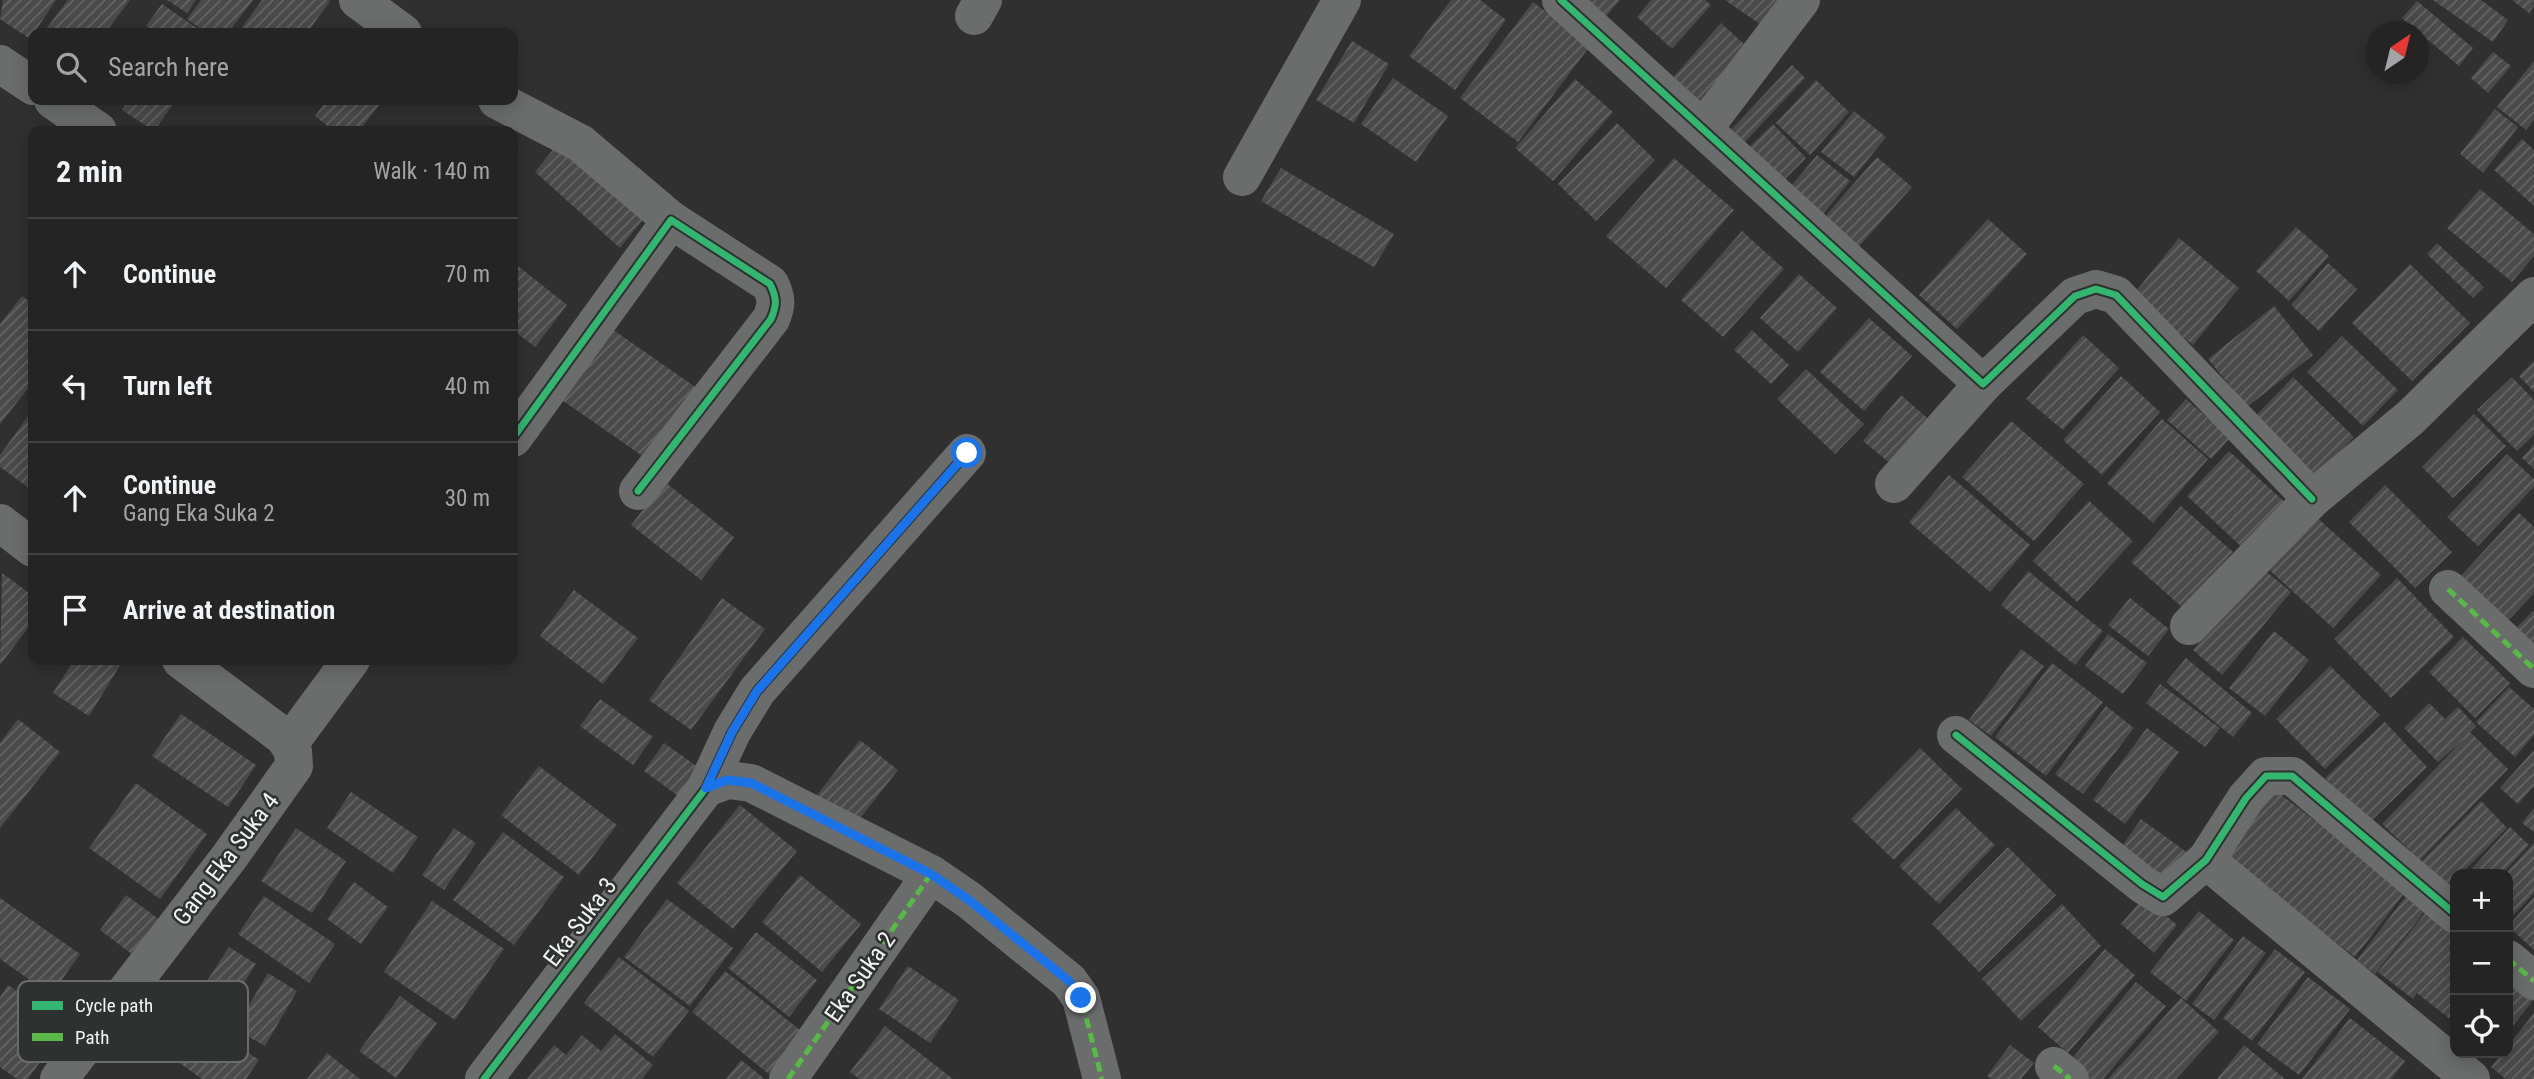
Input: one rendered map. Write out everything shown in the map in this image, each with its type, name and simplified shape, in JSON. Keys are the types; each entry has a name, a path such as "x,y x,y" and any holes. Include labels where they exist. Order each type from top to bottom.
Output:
{"street":[{"path":"358,0 396,28"},
{"path":"1242,177 1342,0"},
{"path":"1561,0 1983,384"},
{"path":"1704,128 1801,0"},
{"path":"0,64 28,83"},
{"path":"59,105 91,126"},
{"path":"507,105 580,143 671,220 770,284 776,295 776,307 771,319 638,491"},
{"path":"518,431 671,220"},
{"path":"1894,484 1983,384 2075,296 2096,289 2116,295 2312,499"},
{"path":"2189,626 2312,499 2410,418 2534,296"},
{"name":"Eka Suka 3","path":"484,1079 706,788 732,732 757,691 967,453"},
{"path":"0,523 28,544"},
{"path":"2448,589 2534,668"},
{"path":"188,665 284,737 289,744 347,665"},
{"path":"1956,735 2142,884 2163,897 2206,860 2246,798 2266,776 2292,776 2450,910"},
{"name":"Gang Eka Suka 4","path":"134,981 230,856 294,766 295,758 289,744"},
{"path":"706,788 727,780 751,783 931,874 969,900 1077,990 1102,1079"},
{"path":"2206,860 2471,1079"},
{"name":"Eka Suka 2","path":"788,1079 931,874"},
{"path":"2513,963 2534,981"},
{"name":"Gang Eka Suka 4","path":"59,1079 72,1062"}],"building":[{"path":"3,0 56,0 37,28 28,28 28,38 0,19"},
{"path":"68,0 130,0 109,28 47,28"},
{"path":"167,0 196,0 187,13"},
{"path":"201,0 253,0 232,28 199,28 187,19"},
{"path":"262,0 330,1 311,28 242,28"},
{"path":"1451,0 1480,0 1506,20 1455,90 1409,56"},
{"path":"1577,0 1620,0 1602,21"},
{"path":"1651,0 1705,0 1711,5 1672,49 1637,17"},
{"path":"1725,0 1787,0 1767,29"},
{"path":"2433,0 2481,0 2508,20 2493,42"},
{"path":"2512,0 2534,0 2534,6 2529,13"},
{"path":"2417,1 2473,48 2459,66 2429,41 2429,21 2406,21 2402,18"},
{"path":"1533,2 1590,46 1518,142 1460,98"},
{"path":"162,4 197,28 149,28 146,26"},
{"path":"1721,23 1756,55 1704,113 1669,82"},
{"path":"1352,41 1389,64 1354,123 1316,100"},
{"path":"2493,52 2511,66 2488,93 2471,78"},
{"path":"2534,61 2534,120 2526,130 2497,107"},
{"path":"1792,65 1805,78 1742,145 1728,133"},
{"path":"1393,78 1448,116 1416,162 1361,124"},
{"path":"1575,79 1613,112 1553,181 1515,148"},
{"path":"1816,80 1849,112 1810,155 1776,123"},
{"path":"126,105 172,105 158,126 146,126 122,110"},
{"path":"323,105 379,105 363,126 328,126 315,116"},
{"path":"2495,109 2518,127 2483,173 2460,154"},
{"path":"1854,111 1886,137 1854,177 1821,152"},
{"path":"1617,123 1655,160 1596,221 1558,184"},
{"path":"1773,124 1806,158 1775,189 1742,154"},
{"path":"2522,139 2534,150 2534,206 2494,170"},
{"path":"560,141 647,215 620,248 535,172"},
{"path":"1817,155 1850,181 1815,224 1782,197"},
{"path":"1877,157 1912,187 1855,251 1821,221"},
{"path":"1674,158 1734,210 1666,288 1606,236"},
{"path":"1281,168 1394,234 1374,267 1261,201"},
{"path":"2480,189 2534,234 2534,256 2512,282 2447,228"},
{"path":"1988,219 2027,254 1957,329 1919,295"},
{"path":"2296,227 2329,256 2289,301 2256,271"},
{"path":"1742,231 1784,269 1723,337 1681,300"},
{"path":"2179,238 2239,288 2193,345 2132,296"},
{"path":"2437,243 2484,287 2473,298 2427,254"},
{"path":"2328,263 2357,289 2319,331 2291,305"},
{"path":"2410,264 2470,323 2412,381 2352,323"},
{"path":"518,266 567,305 535,347 518,334"},
{"path":"1799,274 1837,308 1798,352 1760,318"},
{"path":"22,296 28,300 28,388 0,424 0,324"},
{"path":"2274,306 2313,355 2247,407 2208,359"},
{"path":"1869,318 1912,356 1864,411 1820,372"},
{"path":"609,327 704,393 654,464 559,398"},
{"path":"1752,330 1789,365 1771,384 1734,350"},
{"path":"2083,335 2119,368 2063,430 2026,399"},
{"path":"2342,336 2398,390 2363,426 2307,372"},
{"path":"2534,361 2534,392 2519,376"},
{"path":"1806,369 1864,424 1835,454 1777,399"},
{"path":"2121,376 2160,412 2102,475 2063,440"},
{"path":"2293,377 2354,437 2309,484 2248,424"},
{"path":"2512,377 2534,400 2534,435 2517,451 2477,410"},
{"path":"1901,395 1934,424 1897,469 1863,441"},
{"path":"2186,399 2230,438 2211,459 2167,420"},
{"path":"2474,414 2506,446 2453,498 2422,467"},
{"path":"28,416 28,487 0,467 0,455"},
{"path":"2162,419 2208,459 2153,523 2107,483"},
{"path":"2011,421 2084,484 2034,541 1962,477"},
{"path":"2534,444 2534,469 2522,458"},
{"path":"2229,451 2288,505 2245,550 2187,496"},
{"path":"2507,454 2534,479 2534,487 2478,546 2447,517"},
{"path":"1949,475 2030,545 1990,592 1909,522"},
{"path":"665,482 734,537 701,580 631,525"},
{"path":"2385,485 2452,552 2415,588 2349,522"},
{"path":"2089,501 2133,541 2077,602 2033,561"},
{"path":"2181,506 2233,552 2183,608 2131,562"},
{"path":"2519,513 2534,527 2534,593 2504,625 2456,581"},
{"path":"2313,514 2381,575 2333,628 2265,566"},
{"path":"2262,568 2291,592 2222,675 2193,650"},
{"path":"2028,571 2103,631 2075,665 2001,605"},
{"path":"2,573 28,592 28,628 0,665"},
{"path":"2397,578 2454,637 2391,698 2334,639"},
{"path":"574,590 638,638 603,684 540,636"},
{"path":"722,598 765,629 691,730 649,700"},
{"path":"2130,598 2169,629 2148,656 2108,625"},
{"path":"2534,610 2534,657 2510,634"},
{"path":"2274,631 2309,660 2265,716 2229,688"},
{"path":"2108,634 2147,663 2123,694 2085,666"},
{"path":"2463,637 2510,683 2475,718 2429,672"},
{"path":"2021,649 2044,666 1991,736 1969,720"},
{"path":"2186,658 2252,713 2233,737 2166,682"},
{"path":"2052,663 2103,702 2046,776 1995,737"},
{"path":"71,665 120,665 89,716 53,693"},
{"path":"2330,666 2380,715 2325,769 2276,719"},
{"path":"2160,684 2220,728 2205,747 2146,703"},
{"path":"2509,687 2534,709 2534,735 2515,757 2476,722"},
{"path":"600,699 653,737 633,765 580,726"},
{"path":"2429,703 2445,719 2458,707 2476,726 2470,732 2508,769 2420,860 2382,824 2465,738 2438,762 2404,728"},
{"path":"2106,706 2134,728 2083,794 2055,774"},
{"path":"181,714 256,765 228,807 152,756"},
{"path":"18,719 60,752 0,828 0,743"},
{"path":"2385,722 2427,767 2369,823 2325,778"},
{"path":"2147,728 2179,752 2125,824 2093,800"},
{"path":"860,740 898,770 854,826 817,795"},
{"path":"664,743 705,772 685,801 644,771"},
{"path":"1920,748 1962,789 1894,860 1851,819"},
{"path":"2534,750 2534,786 2518,804 2500,788"},
{"path":"539,766 617,825 579,875 501,815"},
{"path":"136,783 207,834 160,899 89,848"},
{"path":"2275,790 2406,891 2355,957 2224,857"},
{"path":"351,792 418,837 393,873 327,828"},
{"path":"2481,801 2507,828 2466,869 2450,869 2450,885 2442,893 2416,867"},
{"path":"740,805 797,851 733,929 677,883"},
{"path":"1956,808 1995,845 1939,904 1899,866"},
{"path":"2534,808 2534,832 2522,823"},
{"path":"2141,819 2192,856 2169,889 2118,852"},
{"path":"2510,827 2529,845 2507,869 2472,869"},
{"path":"296,828 346,861 312,913 261,881"},
{"path":"454,828 476,843 444,890 422,875"},
{"path":"503,832 564,877 514,945 453,900"},
{"path":"2534,843 2534,893 2513,916 2513,869 2510,869"},
{"path":"2008,847 2056,895 1979,972 1932,924"},
{"path":"800,875 861,924 822,972 762,922"},
{"path":"354,882 388,907 361,944 327,919"},
{"path":"2409,892 2428,907 2375,974 2357,960"},
{"path":"126,895 160,920 133,955 100,930"},
{"path":"264,896 335,944 309,983 238,934"},
{"path":"2144,897 2177,925 2154,953 2121,924"},
{"path":"2534,897 2534,950 2513,931 2513,920"},
{"path":"0,898 80,954 61,981 31,981 0,959"},
{"path":"667,899 733,948 690,1006 624,957"},
{"path":"432,901 504,949 455,1020 384,972"},
{"path":"2062,904 2101,946 2021,1021 1982,979"},
{"path":"2429,908 2450,925 2450,1019 2417,993 2413,999 2378,972"},
{"path":"2199,911 2234,940 2186,1001 2150,972"},
{"path":"756,932 817,980 789,1017 728,968"},
{"path":"2243,936 2266,953 2214,1020 2192,1004"},
{"path":"229,947 256,964 245,981 207,981"},
{"path":"2105,949 2135,975 2068,1053 2038,1027"},
{"path":"2275,949 2305,972 2252,1041 2223,1018"},
{"path":"619,957 689,1011 653,1057 584,1003"},
{"path":"908,966 959,1000 930,1043 879,1009"},
{"path":"725,971 804,1033 770,1075 692,1012"},
{"path":"268,973 297,991 265,1046 248,1036 248,1007"},
{"path":"2308,977 2350,1009 2299,1075 2257,1044"},
{"path":"2513,979 2534,999 2513,1026"},
{"path":"2136,982 2166,1006 2103,1079 2079,1079 2065,1067"},
{"path":"8,985 18,992 18,1062 40,1062 28,1079 17,1079 0,1067 0,997"},
{"path":"400,996 437,1023 396,1078 359,1051"},
{"path":"2181,998 2219,1032 2176,1079 2108,1079"},
{"path":"2534,1013 2534,1079 2506,1079 2491,1067 2498,1058 2513,1058 2513,1040"},
{"path":"2350,1018 2405,1061 2391,1079 2302,1079"},
{"path":"885,1026 953,1079 859,1079 850,1072"},
{"path":"615,1034 653,1065 642,1079 527,1079 554,1045 566,1055 582,1035 601,1051"},
{"path":"2010,1045 2034,1063 2021,1079 1991,1079 1987,1076"},
{"path":"2244,1045 2285,1079 2217,1079"},
{"path":"248,1052 259,1060 246,1079 202,1079 178,1062 248,1062"},
{"path":"327,1053 360,1079 307,1079"},
{"path":"741,1060 765,1079 726,1079"}],"marked path":[{"path":"2448,589 2534,669"},
{"path":"706,788 728,780 751,783 931,874 969,900 1069,981 1081,998 1102,1079"},
{"path":"788,1079 931,874"},
{"path":"2513,963 2534,981"},
{"path":"2054,1066 2070,1079"}],"cycle path":[{"path":"1561,0 1983,384 2075,296 2096,289 2116,295 2312,499"},
{"path":"518,431 671,220 770,284 775,305 771,319 638,491"},
{"path":"484,1079 706,788 732,732 757,691 967,453"},
{"path":"1956,735 2142,884 2163,897 2206,860 2246,798 2266,776 2292,776 2450,910"}],"route":[{"path":"967,453 757,691 732,732 706,788 727,780 751,783 931,874 969,900 1069,981 1081,998"}]}
